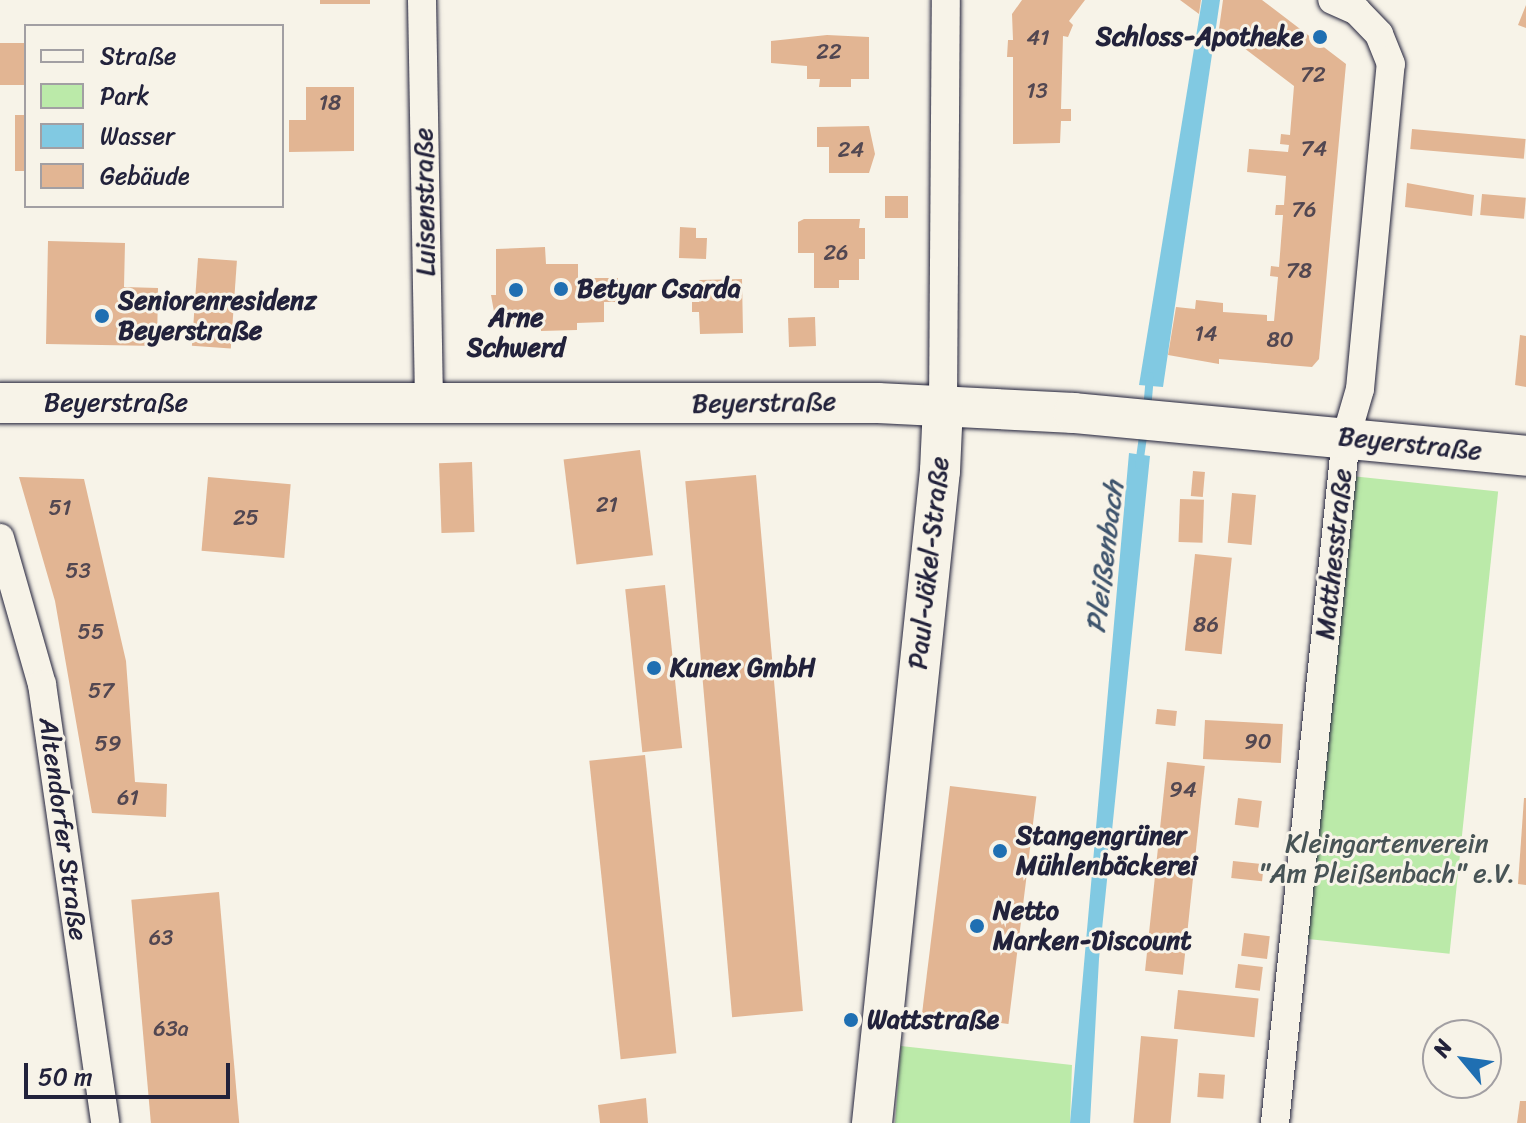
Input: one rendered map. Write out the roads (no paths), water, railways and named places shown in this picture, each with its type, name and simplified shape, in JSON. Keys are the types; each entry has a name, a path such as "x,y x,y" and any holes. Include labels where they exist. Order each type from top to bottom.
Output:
{"street":[{"name":"Luisenstraße","path":"422,0 429,404"},
{"name":"Paul-Jäkel-Straße","path":"872,1123 943,406 946,0"},
{"name":"Matthesstraße","path":"1275,1123 1346,437 1360,389 1391,64 1379,34 1351,4"},
{"name":"Beyerstraße","path":"0,403 943,406 1346,437 1526,456"},
{"name":"Altendorfer Straße","path":"0,538 42,684 105,1123"}],"water":[{"path":"1202,0 1220,0 1163,387 1139,385"},
{"path":"1129,453 1150,456 1099,959 1090,1123 1070,1123"}],"waterway":[{"name":"Pleißenbach","path":"1147,410 1150,376"},
{"name":"Pleißenbach","path":"1139,465 1144,431"}],"place":[{"name":"Schloss-Apotheke","path":"1320,37"},
{"name":"Betyar Csarda","path":"561,289"},
{"name":"Arne Schwerd","path":"516,290"},
{"name":"Seniorenresidenz Beyerstraße","path":"102,316"},
{"name":"Kunex GmbH","path":"654,668"},
{"name":"Stangengrüner Mühlenbäckerei","path":"1000,851"},
{"name":"Netto Marken-Discount","path":"977,926"},
{"name":"Wattstraße","path":"851,1020"}],"park label":[{"name":"Kleingartenverein \"Am Pleißenbach\" e.V.","path":"1387,859"}]}
